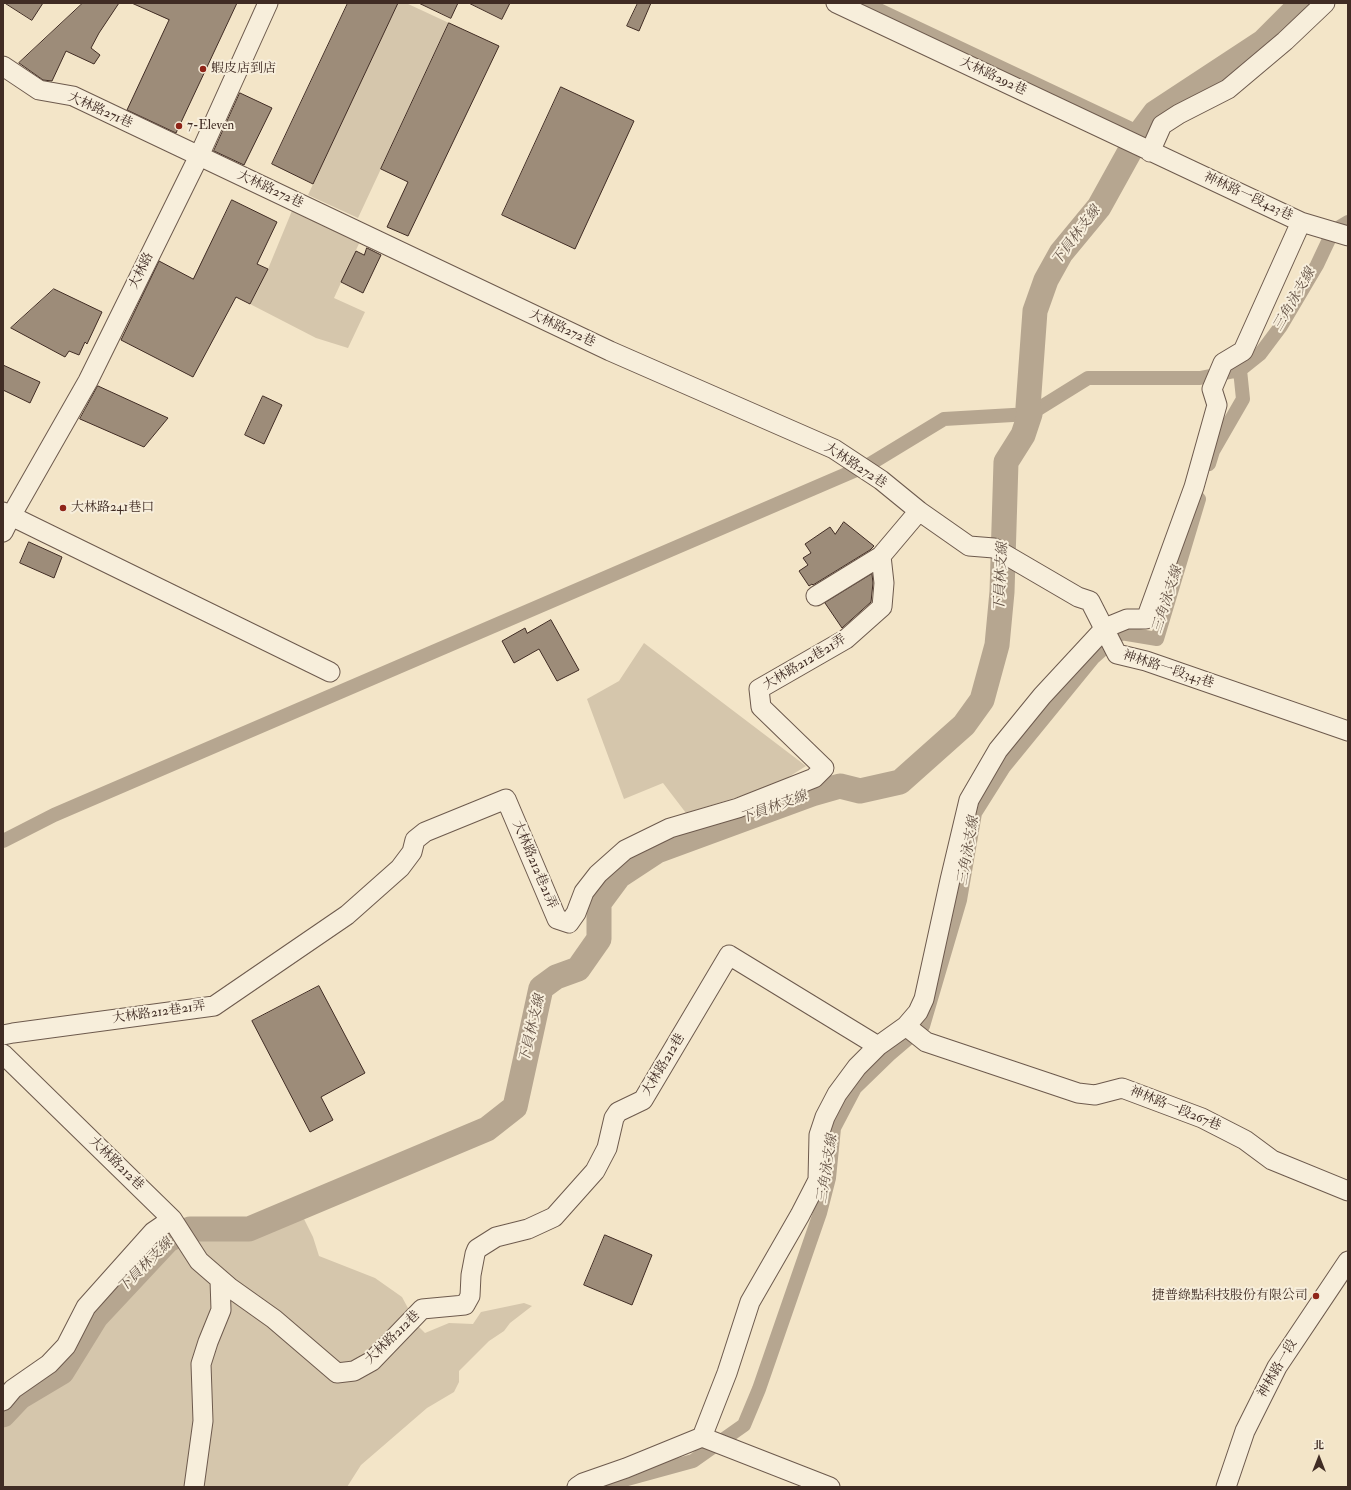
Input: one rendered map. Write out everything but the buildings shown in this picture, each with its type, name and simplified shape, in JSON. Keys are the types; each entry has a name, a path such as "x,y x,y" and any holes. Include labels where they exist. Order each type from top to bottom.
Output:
{"street":[{"name":"大林路","path":"6,520 88,381 199,156 268,3"},
{"name":"大林路292巷","path":"836,3 1150,152"},
{"path":"1150,152 1162,125 1179,114 1228,89 1285,41 1325,3"},
{"name":"大林路271巷","path":"3,66 39,90 73,96 199,156"},
{"name":"神林路一段423巷","path":"1150,152 1301,222 1348,236"},
{"name":"大林路272巷","path":"199,156 610,351 834,449 881,480 918,511"},
{"path":"702,1437 727,1373 750,1302 800,1215 818,1180 819,1135 824,1117 837,1094 857,1067 878,1046 906,1026 918,1012 924,999 969,800 998,750 1042,696 1105,628 1127,619 1146,619 1194,487 1217,405 1212,390 1223,363 1243,351 1301,222"},
{"path":"816,596 881,556 918,511"},
{"name":"神林路一段343巷","path":"918,511 969,546 994,548 1078,597 1090,601 1117,654 1146,661 1348,731"},
{"path":"6,520 330,672"},
{"name":"大林路212巷21弄","path":"3,1035 214,1006 347,915 400,868 412,852 415,840 425,832 506,799 557,919 569,923 576,913 584,892 598,874 626,850 670,828 738,808 786,790 814,778 824,768 761,707 759,689 846,639 882,607 884,583 881,556"},
{"name":"大林路212巷","path":"3,1054 172,1218 199,1262 220,1280 274,1318 337,1373 354,1371 372,1361 422,1309 465,1305 470,1296 474,1254 477,1249 496,1237 528,1228 554,1217 595,1172 607,1148 614,1118 618,1112 643,1100 730,955 878,1046"},
{"name":"神林路一段267巷","path":"906,1026 926,1042 1078,1093 1096,1095 1122,1088 1202,1118 1245,1140 1272,1160 1348,1191"},
{"path":"3,1400 13,1389 49,1364 66,1346 86,1307 153,1232 172,1218"},
{"name":"神林路一段","path":"1226,1487 1245,1431 1277,1366 1348,1261"},
{"path":"194,1487 203,1421 202,1364 208,1342 221,1310 220,1280"},
{"path":"577,1487 583,1483 626,1468 702,1437 830,1487"}],"shaded area":[{"path":"398,3 406,3 449,23 358,218 308,195"},
{"path":"294,206 362,237 334,298 365,312 348,348 316,338 250,304 268,269"},
{"path":"644,643 806,766 776,785 686,813 663,783 624,799 587,699 619,681"},
{"path":"304,1219 313,1237 319,1256 375,1278 402,1297 417,1325 425,1333 449,1323 473,1324 481,1312 524,1303 532,1306 510,1323 504,1331 489,1341 459,1371 459,1382 454,1392 427,1408 361,1465 347,1487 3,1487 3,1423 23,1401 69,1373 100,1322 172,1247 192,1239 250,1234"}],"waterway":[{"path":"864,3 1140,133"},
{"name":"下員林支線","path":"3,1415 20,1397 62,1372 96,1317 168,1240 190,1229 249,1229 487,1129 515,1107 541,988 556,977 578,969 599,939 599,903 619,876 657,851 812,794 840,786 860,791 900,782 964,725 982,700 997,645 1002,592 1006,462 1023,435 1030,414 1028,407 1035,311 1046,280 1061,253 1099,207 1140,133 1155,113 1263,42 1302,3"},
{"name":"三角泳支線","path":"1209,464 1213,451 1243,399 1240,370 1260,354 1281,326 1317,265 1333,231 1348,222"},
{"path":"3,841 54,815 870,464 944,419 1030,414 1088,378 1200,378 1240,370"},
{"name":"三角泳支線","path":"610,1487 620,1481 693,1461 744,1425 759,1389 820,1213 829,1178 834,1128 855,1088 889,1055 923,1026 960,900 975,813 1004,767 1093,658 1121,633 1157,639 1199,499"}],"place":[{"name":"蝦皮店到店","path":"203,69"},
{"name":"7-Eleven","path":"179,126"},
{"name":"大林路241巷口","path":"63,508"},
{"name":"捷普綠點科技股份有限公司","path":"1316,1296"}]}
